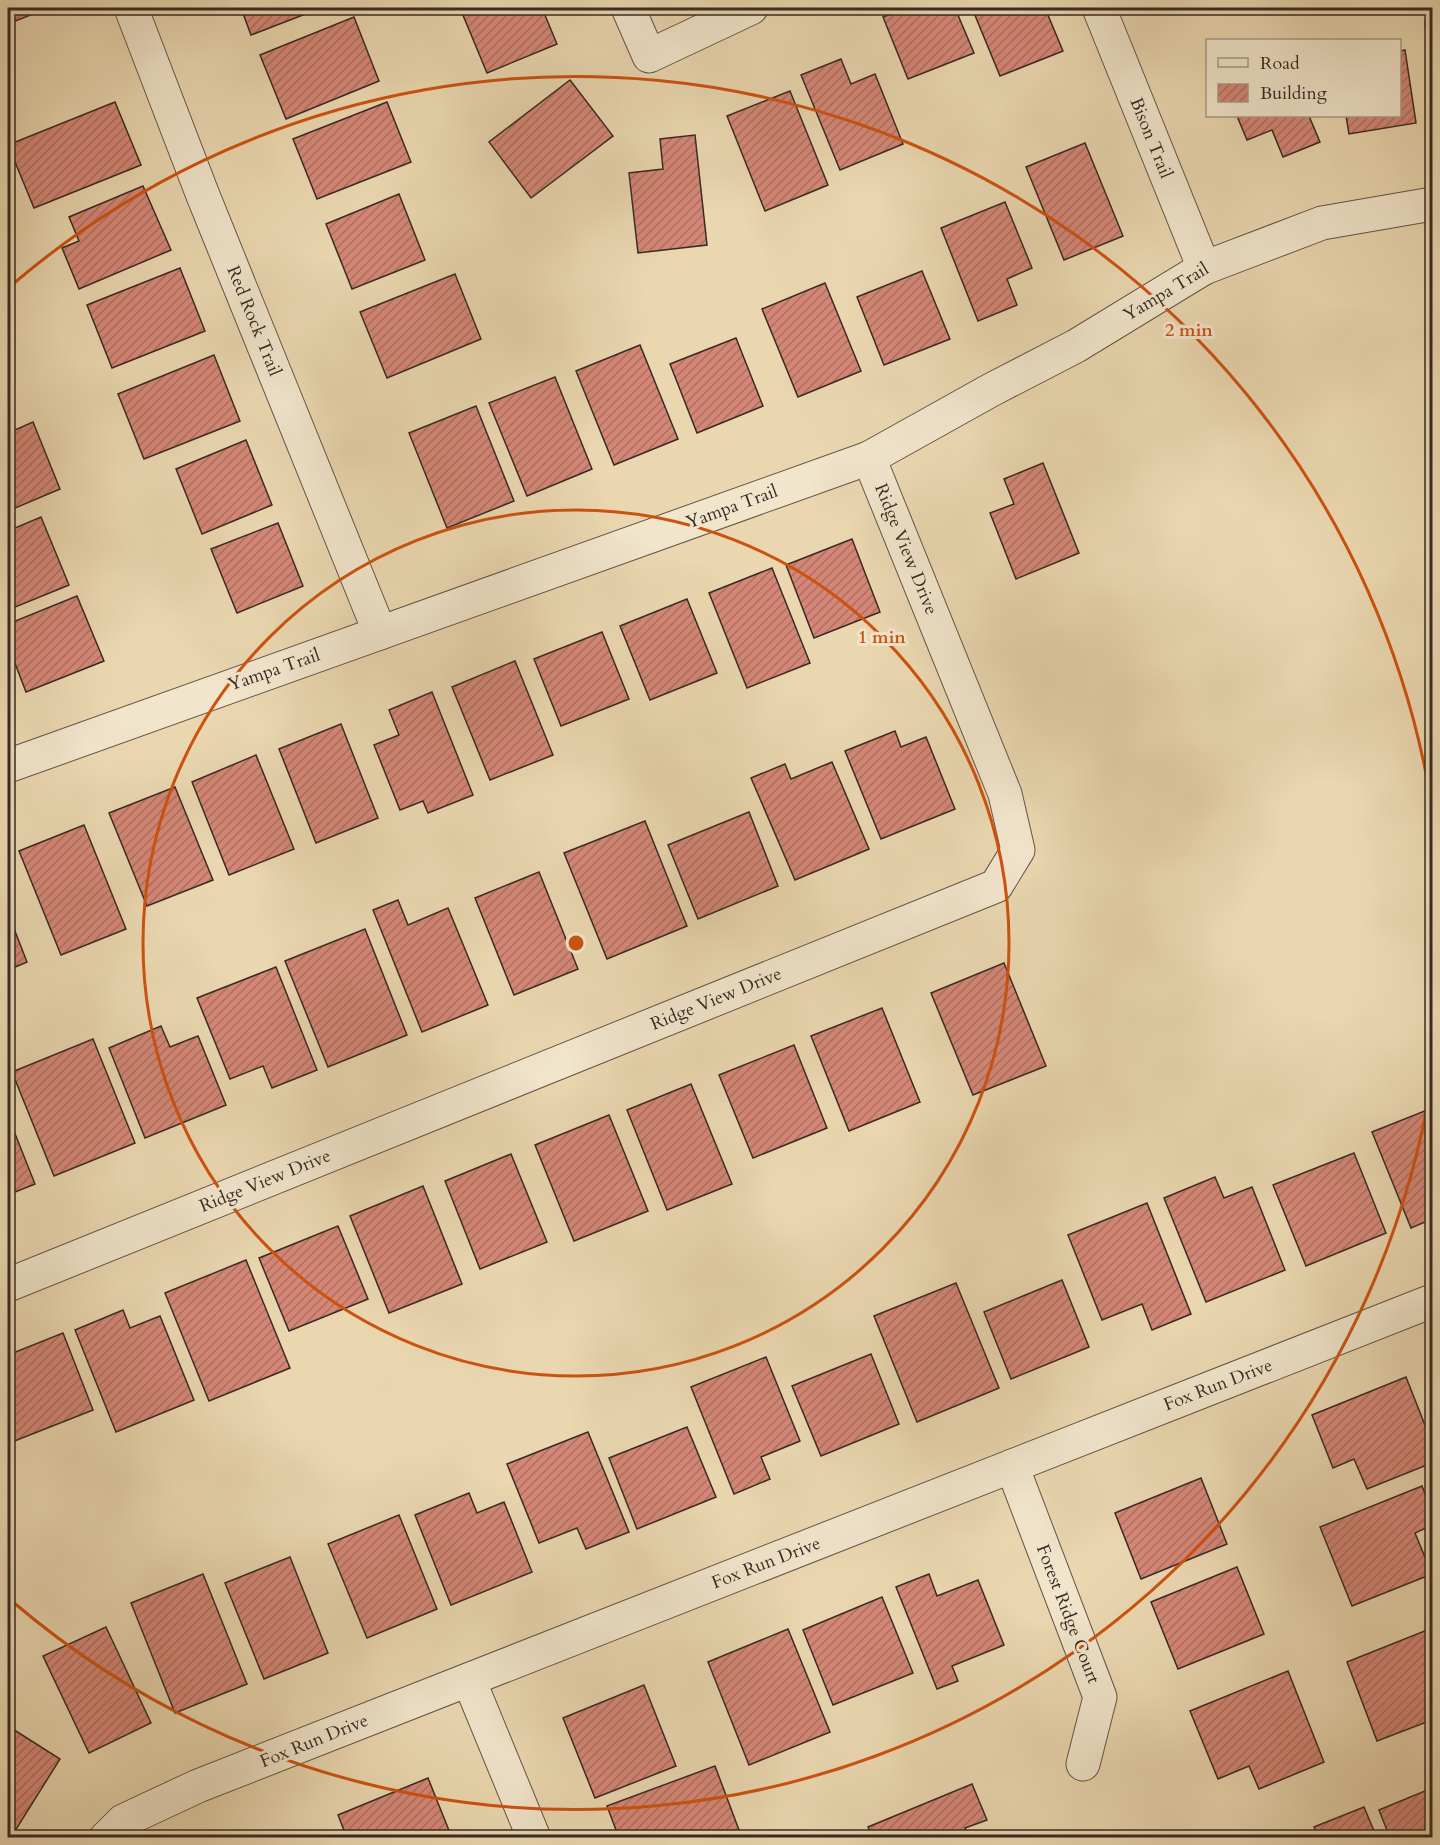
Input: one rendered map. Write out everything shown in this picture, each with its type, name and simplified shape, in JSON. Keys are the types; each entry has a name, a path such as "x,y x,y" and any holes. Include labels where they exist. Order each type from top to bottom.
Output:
{"street":[{"name":"Red Rock Trail","path":"131,8 202,193 380,633"},
{"path":"628,8 649,56 751,8"},
{"name":"Bison Trail","path":"1099,8 1204,268"},
{"name":"Yampa Trail","path":"8,766 869,458 991,390 1077,346 1204,268 1322,223 1432,204"},
{"name":"Ridge View Drive","path":"8,1286 996,886 1018,850 1005,794 869,458"},
{"name":"Fox Run Drive","path":"106,1838 123,1821 198,1786 1432,1301"},
{"name":"Forest Ridge Court","path":"1012,1466 1100,1697 1083,1764"},
{"path":"469,1680 534,1838"}],"building":[{"path":"8,8 48,8 8,24"},
{"path":"241,8 321,8 251,35"},
{"path":"460,8 542,8 557,44 487,73"},
{"path":"908,8 955,8 974,53 908,79 883,17"},
{"path":"972,8 1045,8 1063,51 1000,76"},
{"path":"354,17 379,81 286,119 260,55"},
{"path":"1432,21 1432,96 1425,22"},
{"path":"1405,50 1416,123 1349,134 1346,117 1401,117 1401,51"},
{"path":"841,59 851,84 875,74 903,144 840,170 801,75"},
{"path":"570,80 613,136 531,198 489,142"},
{"path":"790,91 828,185 765,211 727,116"},
{"path":"115,102 141,165 34,208 8,145"},
{"path":"387,102 411,162 317,199 293,139"},
{"path":"1237,117 1309,117 1320,142 1283,157 1272,130 1247,140"},
{"path":"695,135 707,245 638,253 629,173 663,169 660,139"},
{"path":"1085,143 1123,236 1064,260 1026,167"},
{"path":"143,186 171,250 79,289 62,248 79,241 69,217"},
{"path":"399,194 425,260 352,289 326,224"},
{"path":"1005,202 1032,268 1007,279 1017,305 978,321 941,228"},
{"path":"180,268 205,331 112,368 87,305"},
{"path":"922,271 950,339 884,365 857,297"},
{"path":"455,274 481,339 387,378 360,312"},
{"path":"825,283 861,371 798,397 762,309"},
{"path":"736,338 763,406 697,433 670,364"},
{"path":"640,345 678,439 614,465 576,371"},
{"path":"214,355 240,421 144,459 118,394"},
{"path":"555,377 592,469 527,496 489,403"},
{"path":"476,406 514,501 447,528 409,433"},
{"path":"33,422 60,489 8,511 8,433"},
{"path":"246,440 272,505 202,534 176,469"},
{"path":"1043,463 1079,553 1016,579 990,513 1014,504 1004,479"},
{"path":"41,517 69,585 8,610 8,531"},
{"path":"278,523 303,586 237,613 211,549"},
{"path":"852,539 880,612 814,638 786,565"},
{"path":"772,568 810,663 747,688 709,593"},
{"path":"77,596 104,661 26,692 8,645 8,624"},
{"path":"687,599 717,673 650,700 620,626"},
{"path":"602,632 629,699 561,726 534,659"},
{"path":"515,661 553,755 490,780 452,687"},
{"path":"432,692 473,795 428,813 423,801 400,810 374,745 399,735 389,710"},
{"path":"341,724 378,818 316,843 279,749"},
{"path":"895,731 901,747 926,737 955,809 881,839 845,751"},
{"path":"256,755 294,849 229,875 192,782"},
{"path":"832,762 869,849 795,880 751,778 785,764 791,779"},
{"path":"175,787 213,880 147,906 109,813"},
{"path":"749,812 778,886 698,919 668,845"},
{"path":"645,821 687,926 607,959 564,853"},
{"path":"84,825 126,929 61,955 19,851"},
{"path":"539,872 578,969 514,995 475,898"},
{"path":"398,900 408,925 448,908 488,1005 422,1032 373,910"},
{"path":"8,913 27,962 8,970"},
{"path":"365,929 407,1035 328,1067 285,961"},
{"path":"1004,963 1046,1066 973,1095 931,993"},
{"path":"276,967 317,1070 272,1088 263,1066 230,1079 197,998"},
{"path":"882,1008 920,1102 849,1131 811,1036"},
{"path":"161,1026 170,1047 198,1036 226,1105 145,1138 109,1048"},
{"path":"93,1039 135,1143 54,1176 12,1072"},
{"path":"794,1045 827,1128 753,1158 719,1075"},
{"path":"691,1084 732,1184 667,1210 627,1110"},
{"path":"1432,1108 1432,1219 1411,1228 1372,1132"},
{"path":"609,1115 648,1211 574,1241 535,1145"},
{"path":"8,1116 35,1184 8,1195"},
{"path":"1354,1153 1386,1233 1306,1266 1273,1185"},
{"path":"511,1154 547,1242 480,1269 445,1181"},
{"path":"1215,1177 1224,1198 1252,1187 1285,1270 1206,1302 1164,1198"},
{"path":"423,1186 462,1284 389,1313 350,1216"},
{"path":"1147,1203 1191,1314 1152,1330 1142,1304 1102,1320 1068,1235"},
{"path":"338,1226 368,1299 289,1331 259,1258"},
{"path":"246,1260 290,1368 209,1401 165,1293"},
{"path":"1062,1280 1089,1347 1011,1379 984,1312"},
{"path":"956,1283 999,1388 917,1422 874,1316"},
{"path":"123,1310 130,1328 160,1316 194,1400 116,1432 75,1330"},
{"path":"63,1333 93,1410 12,1442 8,1431 8,1355"},
{"path":"871,1354 899,1424 821,1456 792,1386"},
{"path":"766,1357 800,1441 761,1457 770,1479 734,1494 691,1387"},
{"path":"1406,1377 1432,1443 1432,1463 1367,1489 1354,1459 1333,1468 1312,1415"},
{"path":"687,1427 716,1497 637,1529 609,1458"},
{"path":"588,1432 629,1532 586,1549 577,1528 539,1543 507,1464"},
{"path":"1201,1478 1227,1544 1141,1579 1115,1513"},
{"path":"1422,1486 1432,1511 1432,1525 1415,1533 1432,1574 1352,1606 1320,1527"},
{"path":"469,1493 477,1513 504,1502 532,1572 451,1605 415,1515"},
{"path":"399,1515 437,1609 367,1638 328,1544"},
{"path":"290,1557 328,1653 264,1679 225,1583"},
{"path":"1237,1567 1264,1634 1178,1669 1151,1602"},
{"path":"203,1574 247,1684 175,1713 131,1603"},
{"path":"929,1574 937,1596 978,1580 1004,1645 952,1666 958,1681 937,1689 896,1587"},
{"path":"882,1597 913,1673 833,1705 803,1630"},
{"path":"106,1627 151,1723 89,1753 43,1656"},
{"path":"1432,1628 1432,1720 1377,1741 1347,1662"},
{"path":"788,1629 830,1732 749,1765 708,1662"},
{"path":"1288,1671 1324,1762 1259,1789 1249,1766 1218,1779 1190,1711"},
{"path":"644,1685 676,1766 595,1798 563,1718"},
{"path":"8,1726 60,1759 15,1831 8,1826"},
{"path":"715,1766 742,1838 646,1838 644,1830 625,1838 619,1838 607,1806"},
{"path":"428,1778 452,1838 347,1838 338,1815"},
{"path":"972,1784 987,1820 965,1828 969,1838 873,1838 868,1827"},
{"path":"1432,1788 1432,1838 1390,1838 1379,1810"},
{"path":"1364,1807 1377,1838 1318,1838 1314,1827"}]}
